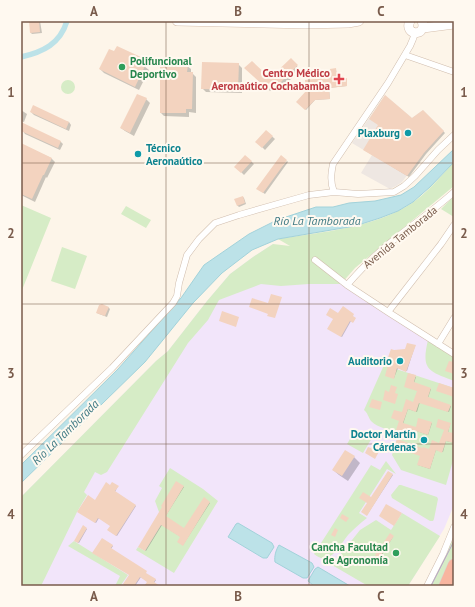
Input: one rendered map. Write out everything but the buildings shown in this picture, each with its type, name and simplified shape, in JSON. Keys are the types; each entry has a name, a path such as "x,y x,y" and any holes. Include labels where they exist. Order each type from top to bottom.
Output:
{"highway":[{"path":"445,586 454,565"}],"main road":[{"path":"177,21 305,24 348,23 356,21"},
{"path":"410,21 409,29 415,33 421,31 423,23 454,24"}],"street":[{"path":"334,192 331,182 333,164 388,83 405,55 415,33"},
{"path":"405,55 454,72"},
{"path":"21,455 112,368 173,303 177,296 187,255 199,239 215,223 309,195 334,192 358,194 394,192 404,186 415,176 438,150 454,135"},
{"name":"Avenida Tamborada","path":"347,285 364,266 391,241 454,192"},
{"path":"388,312 454,225"},
{"path":"316,260 347,285 454,354"},
{"path":"438,344 454,318"},
{"path":"427,586 443,554 454,527"}],"shaded area":[{"name":"Plaxburg","path":"385,95 412,118 423,110 444,131 424,153 402,182 390,189 361,173 372,155 352,143"},
{"path":"273,244 341,284 454,357 454,505 444,529 408,586 21,586 21,497 156,361 168,351 230,274"}],"green space":[{"path":"68,80 73,82 75,87 73,92 68,94 63,92 61,87 63,82"},
{"path":"454,162 454,186 355,268 341,284 281,286 261,284 219,300 208,320 188,343 107,472 101,475 95,472 84,492 87,495 77,512 41,586 21,586 21,497 156,361 168,351 230,274 273,244 290,246 278,239 365,224 397,211 412,203 423,194"},
{"path":"454,196 454,217 441,209"},
{"path":"21,205 51,218 22,290 21,290"},
{"path":"126,206 151,220 146,228 121,214"},
{"path":"62,247 87,256 75,289 51,281"},
{"path":"428,340 454,357 454,381 433,372 426,364 425,358"},
{"path":"384,365 454,388 454,457 446,485 401,470 392,455 399,433 377,425 371,421 364,410"},
{"path":"356,429 372,438 363,453 347,444"},
{"path":"386,461 396,474 387,469 359,513 367,518 348,535 333,554 326,558 318,557 314,554 371,465 380,470"},
{"path":"170,468 203,489 218,501 174,573 136,550 138,547 145,551 166,517 159,512 155,501 162,488 159,486"},
{"path":"399,485 437,497 438,499 433,521 430,521 392,498 391,495"},
{"path":"402,513 440,536 408,586 368,586 332,565 360,530 376,520 391,530"},
{"path":"74,541 128,575 121,585 122,586 115,586 120,576 68,546"},
{"path":"451,541 454,551 453,557 442,586 428,586"}],"water":[{"name":"Río La Tamborada","path":"454,149 454,162 413,202 398,211 355,226 278,239 252,250 222,273 193,303 145,362 21,483 21,465 118,369 181,298 204,265 249,234 277,220 316,207 333,207 349,203 375,201 401,195 414,187"},
{"path":"238,523 272,543 274,547 267,558 263,558 228,537"},
{"path":"279,545 312,563 314,567 307,578 303,578 275,562"},
{"path":"318,567 350,586 314,586 308,581 315,569"}],"waterway":[{"path":"21,57 50,46 60,36 67,21"}],"tram line":[{"path":"431,586 454,541"}],"place":[{"name":"Polifuncional Deportivo","path":"122,67"},
{"name":"Centro Médico Aeronaútico Cochabamba","path":"339,79"},
{"name":"Plaxburg","path":"408,133"},
{"name":"Técnico Aeronaútico","path":"138,154"},
{"name":"Auditorio","path":"400,361"},
{"name":"Doctor Martín Cárdenas","path":"424,440"},
{"name":"Cancha Facultad de Agronomía","path":"396,553"}]}
